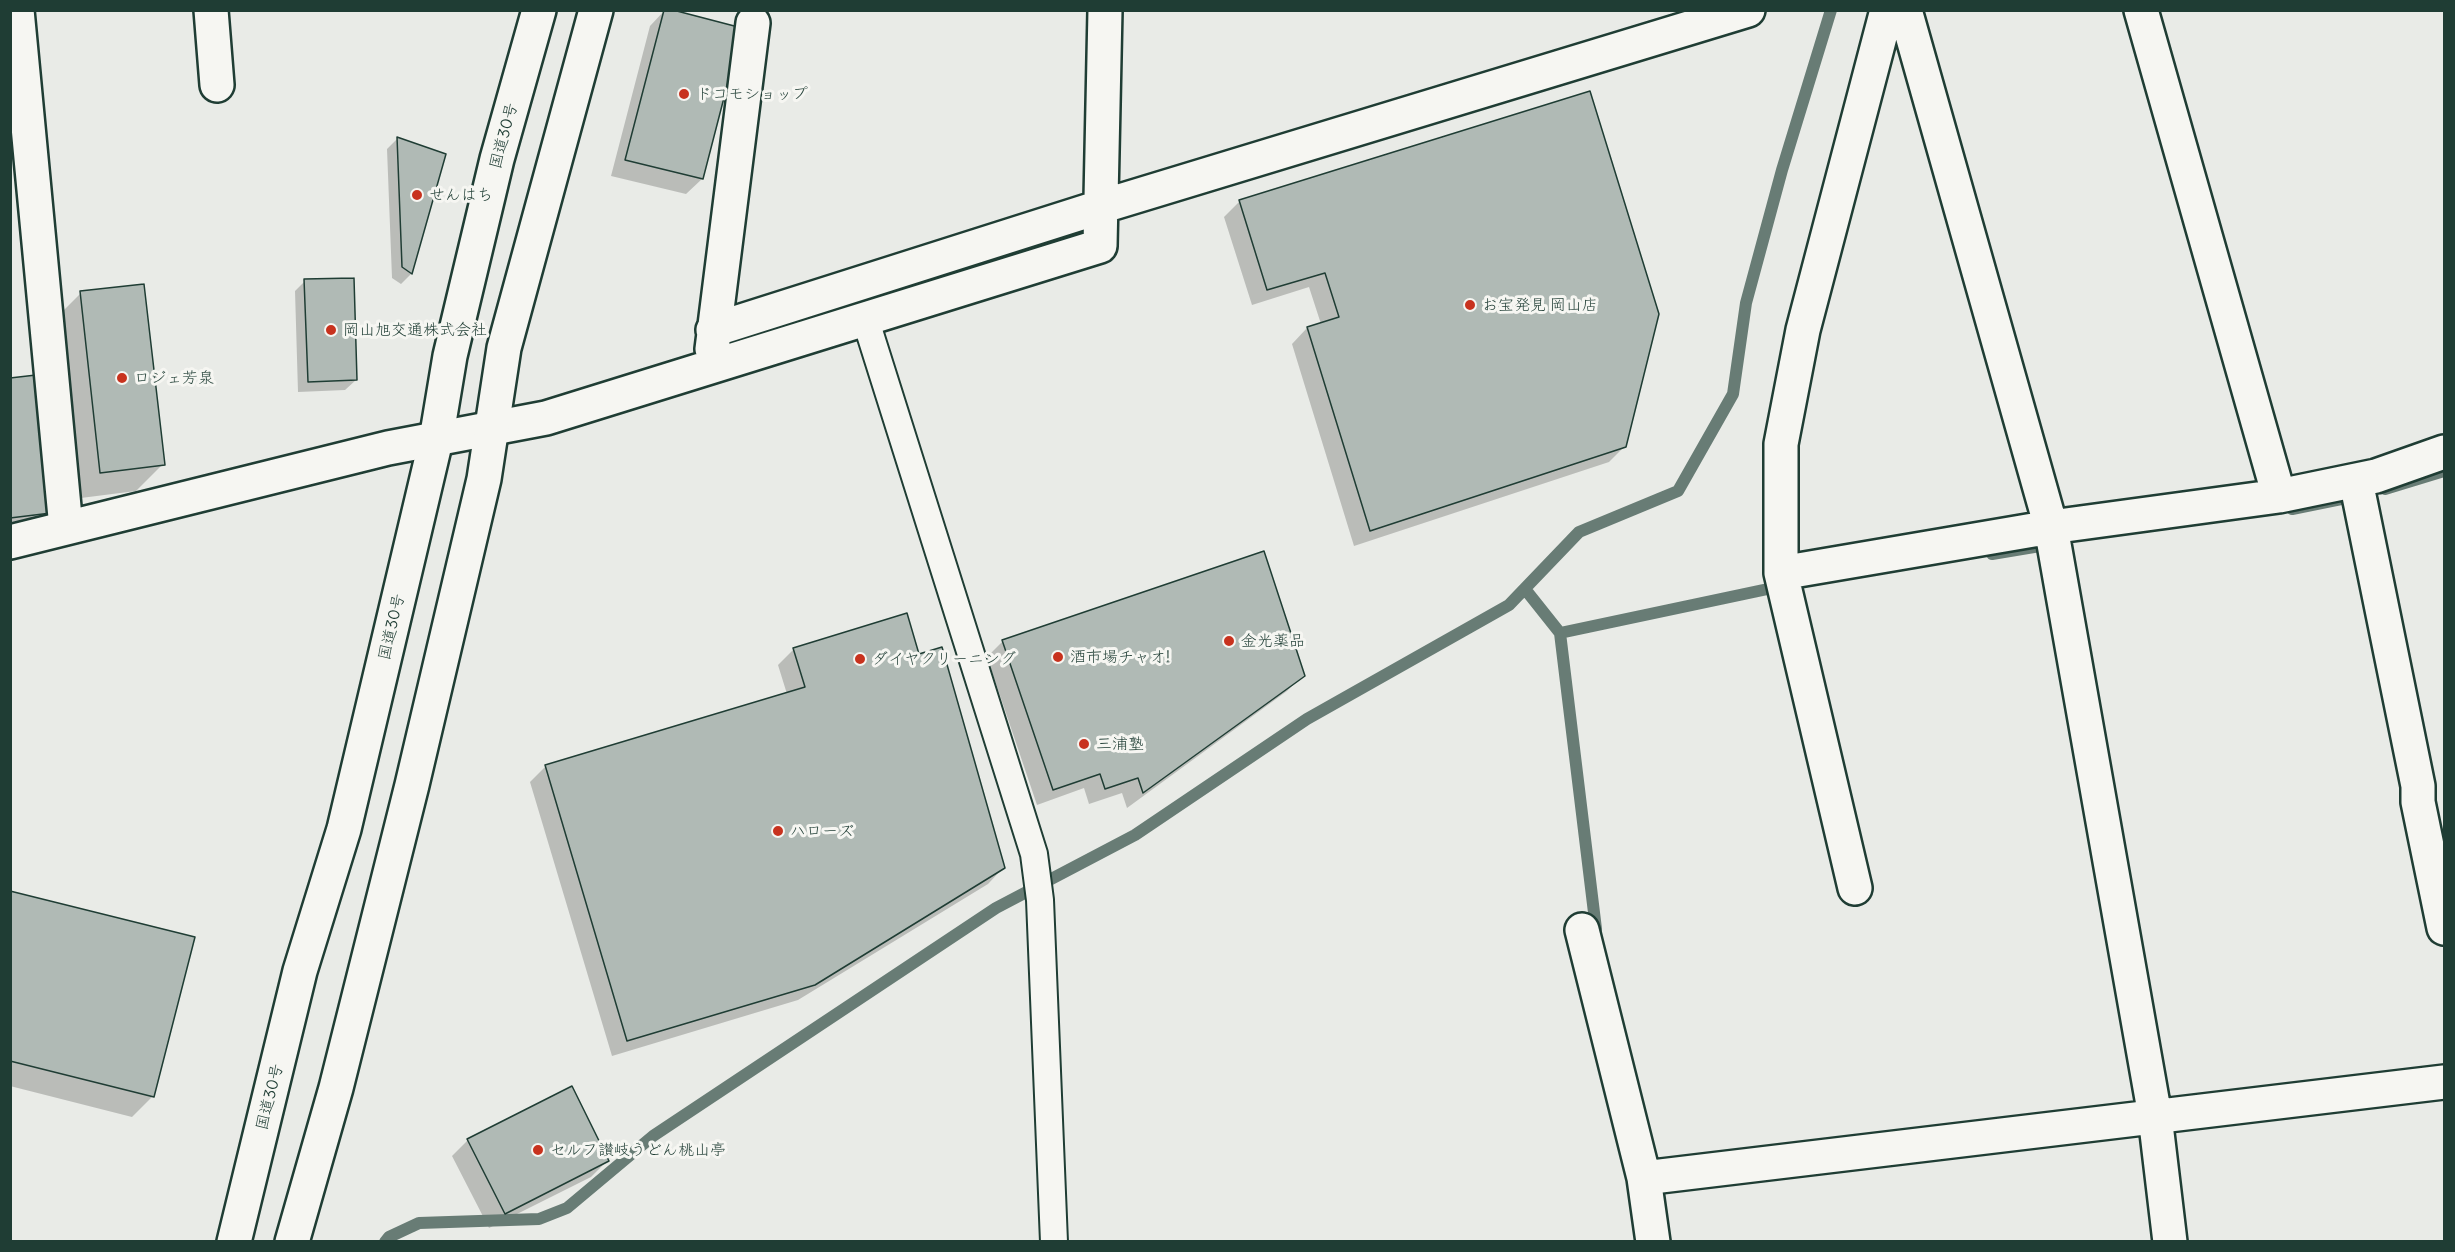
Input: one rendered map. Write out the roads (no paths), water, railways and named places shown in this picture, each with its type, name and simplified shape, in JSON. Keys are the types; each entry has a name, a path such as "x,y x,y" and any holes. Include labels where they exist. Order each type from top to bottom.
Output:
{"main road":[{"path":"17,10 66,528"},
{"path":"211,10 217,85"},
{"name":"国道30号","path":"234,1242 300,971 344,829 436,440 450,356 497,159 539,10"},
{"path":"292,1242 336,1088 412,785 484,479 504,348 596,10"},
{"path":"10,542 388,448 546,418 1100,246 1106,10"},
{"path":"713,330 1101,207 1748,10"},
{"path":"1855,888 1783,582 1780,444 1803,330 1887,10"},
{"path":"1905,10 2053,537 2155,1116 2170,1242"},
{"path":"2141,10 2279,496"},
{"path":"711,367 713,330 753,23"},
{"path":"1783,582 2279,496 2358,490 2445,452"},
{"path":"2358,490 2418,786 2418,802 2445,928"},
{"path":"1582,930 1644,1178 1653,1242"},
{"path":"1644,1178 2445,1082"}],"lane":[{"path":"865,318 1034,854 1040,900 1054,1242"}],"waterway":[{"path":"385,1242 389,1237 419,1223 539,1219 567,1208 653,1136 996,908 1135,835 1307,719 1509,605 1579,532 1678,491 1733,394 1746,303 1782,170 1831,10"},
{"path":"2385,489 2444,471"},
{"path":"2292,509 2351,497"},
{"path":"1992,554 2052,544"},
{"path":"1525,589 1560,633 1782,586"},
{"path":"1560,633 1596,929"}],"place":[{"name":"ドコモショップ","path":"684,94"},
{"name":"せんはち","path":"417,195"},
{"name":"お宝発見 岡山店","path":"1470,305"},
{"name":"岡山旭交通株式会社","path":"331,330"},
{"name":"ロジェ芳泉","path":"122,378"},
{"name":"金光薬品","path":"1229,641"},
{"name":"酒市場チャオ!","path":"1058,657"},
{"name":"ダイヤクリーニング","path":"860,659"},
{"name":"三浦塾","path":"1084,744"},
{"name":"ハローズ","path":"778,831"},
{"name":"セルフ讃岐うどん桃山亭","path":"538,1150"}]}
